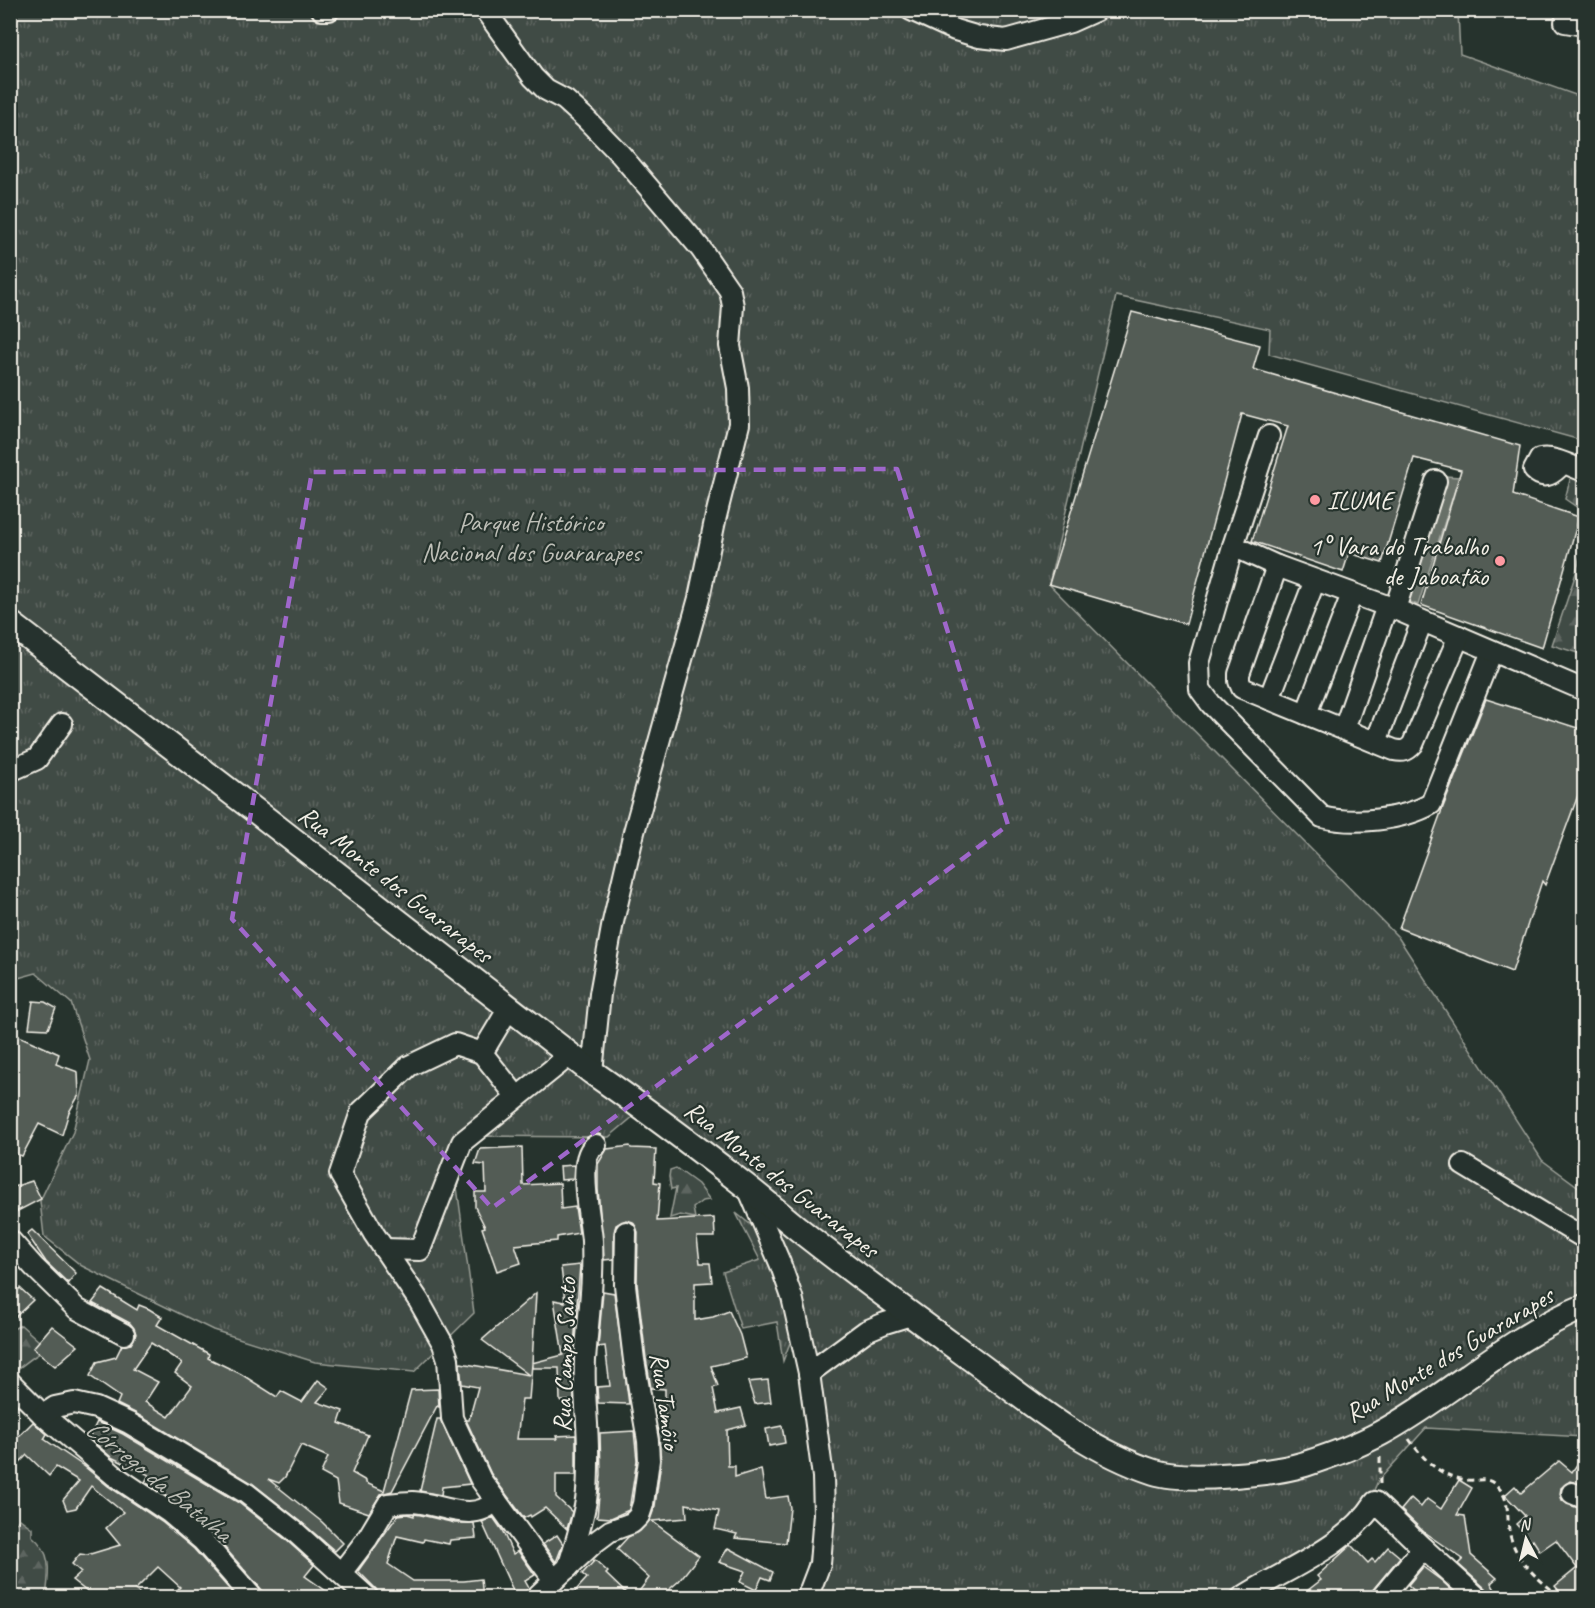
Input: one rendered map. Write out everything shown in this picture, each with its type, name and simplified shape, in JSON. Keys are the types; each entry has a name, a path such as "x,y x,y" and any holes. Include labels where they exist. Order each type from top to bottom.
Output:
{"main road":[{"name":"Rua Monte dos Guararapes","path":"10,623 911,1315 1082,1440 1116,1457 1157,1473 1224,1476 1302,1465 1388,1429 1526,1335 1584,1307"}],"street":[{"path":"322,10 329,10"},
{"path":"486,10 533,77 546,90 565,100 593,126 621,155 701,249 730,291 733,306 730,346 739,397 739,424 716,516 699,598 634,832 616,911 600,994 592,1072"},
{"path":"911,10 955,30 980,37 1006,40 1070,22 1097,10"},
{"path":"1269,436 1233,546 1199,663 1200,688 1211,705 1322,817 1336,821 1376,819 1403,815 1431,804 1492,651"},
{"path":"1563,463 1584,471"},
{"path":"1344,729 1391,608 1436,481"},
{"path":"1233,546 1277,566 1391,608 1584,690"},
{"path":"1277,566 1239,674 1242,688 1401,752 1409,749 1413,744 1459,636"},
{"path":"1269,699 1315,580"},
{"path":"1306,714 1352,594"},
{"path":"1376,742 1422,621"},
{"path":"10,771 37,759 62,724"},
{"path":"482,1053 509,1008"},
{"path":"517,1097 482,1053 455,1044 409,1066 361,1112 340,1174 443,1344 448,1359 452,1418 481,1480 561,1574"},
{"path":"384,1249 420,1250 462,1142 570,1055"},
{"name":"Rua Campo Santo","path":"561,1574 585,1505 587,1489 585,1362 593,1269 585,1179 587,1155 596,1145"},
{"path":"1463,1165 1584,1238"},
{"path":"748,1188 786,1280 798,1321 809,1373 823,1477 824,1514 820,1564 807,1598"},
{"name":"Rua Tamôio","path":"535,1597 594,1543 610,1531 632,1522 639,1516 643,1504 649,1460 648,1441 626,1297 626,1232"},
{"path":"10,1240 77,1309 124,1334"},
{"path":"809,1373 866,1331 911,1315"},
{"path":"10,1382 43,1415 115,1476 170,1513 202,1540 253,1598"},
{"path":"43,1415 55,1407 74,1403 96,1408 129,1423 246,1493 293,1530 368,1598"},
{"path":"334,1567 367,1539 388,1504 414,1502 459,1512 488,1508 496,1500"},
{"path":"1241,1598 1336,1541 1360,1522 1376,1502 1478,1598"},
{"path":"1381,1598 1423,1548"}],"path":[{"path":"1376,1502 1380,1490 1388,1429"},
{"path":"1388,1429 1439,1471 1467,1480 1488,1479 1499,1487 1507,1500 1514,1548 1535,1576 1552,1590"}],"highlighted area":[{"path":"897,469 1008,825 492,1208 232,919 312,472"}],"green space":[{"name":"Parque Histórico Nacional dos Guararapes","path":"11,11 1458,11 1460,54 1584,98 1584,441 1269,354 1270,329 1116,296 1049,584 1398,937 1542,1160 1584,1191 1584,1437 1426,1428 1378,1481 1371,1497 1356,1517 1305,1555 1235,1597 800,1597 812,1540 816,1502 816,1463 810,1417 793,1335 783,1361 777,1322 741,1329 723,1272 760,1260 736,1213 770,1240 748,1188 641,1110 609,1137 471,1136 457,1187 474,1313 414,1372 315,1362 213,1330 82,1266 44,1236 40,1201 73,1132 90,1060 71,1003 36,973 11,980"},
{"path":"1573,469 1584,474 1584,512 1565,499"},
{"path":"1584,538 1584,655 1552,645 1576,573"},
{"path":"676,1168 698,1184 710,1200 702,1201 693,1208 695,1218 680,1215 670,1218 676,1188 671,1189 669,1177 670,1170"},
{"path":"21,1325 39,1341 40,1353 11,1373 11,1330"},
{"path":"20,1519 32,1528 32,1536 46,1556 48,1572 46,1597 11,1597 11,1546 14,1544 11,1527"}],"shaded area":[{"path":"1445,476 1459,477 1418,605 1405,600"}],"building":[{"path":"1132,312 1260,345 1253,369 1520,446 1513,495 1579,517 1542,648 1421,605 1461,470 1414,458 1382,563 1349,553 1343,572 1252,541 1288,426 1242,414 1186,624 1049,584"},
{"path":"1486,699 1584,730 1584,779 1545,885 1542,881 1512,972 1399,928 1443,807"},
{"path":"33,1001 45,1002 56,1008 48,1029 29,1028"},
{"path":"10,1032 59,1054 56,1064 78,1072 79,1095 69,1112 62,1135 39,1124 22,1156 10,1152"},
{"path":"630,1146 631,1148 656,1149 654,1182 660,1183 657,1221 714,1218 715,1237 697,1237 700,1263 710,1263 712,1282 695,1283 695,1320 729,1311 740,1335 746,1358 711,1366 718,1386 713,1388 718,1413 741,1408 746,1425 727,1430 728,1466 735,1466 735,1477 761,1469 766,1499 788,1496 790,1508 786,1543 735,1538 737,1534 715,1529 719,1511 686,1504 687,1518 652,1521 699,1556 679,1581 659,1598 634,1598 649,1578 617,1549 650,1520 655,1506 661,1461 658,1429 665,1428 665,1389 651,1388 646,1358 637,1284 638,1232 633,1222 626,1220 616,1225 614,1259 604,1260 598,1164 607,1149"},
{"path":"522,1147 523,1185 560,1183 561,1209 575,1207 579,1233 557,1237 557,1241 515,1245 521,1263 497,1271 482,1228 485,1227 475,1207 475,1192 486,1192 485,1165 475,1164 480,1149"},
{"path":"574,1165 573,1179 561,1180 560,1166"},
{"path":"32,1181 41,1199 10,1215 10,1188"},
{"path":"32,1230 76,1273 68,1283 46,1262 27,1234"},
{"path":"580,1265 573,1360 574,1401 560,1401 559,1368 532,1368 532,1364 529,1399 522,1399 517,1439 557,1439 556,1436 576,1435 576,1475 556,1475 556,1497 572,1512 567,1529 545,1508 531,1517 530,1515 524,1518 491,1474 466,1420 469,1420 478,1387 462,1384 460,1364 529,1375 482,1340 536,1293 532,1363 563,1355 554,1300 565,1302 561,1267"},
{"path":"20,1288 33,1300 10,1322 10,1298"},
{"path":"103,1289 137,1310 139,1305 149,1309 162,1317 157,1325 209,1354 208,1358 241,1374 277,1397 281,1391 302,1402 318,1380 329,1388 317,1402 343,1411 339,1423 368,1435 352,1473 366,1483 384,1491 411,1390 438,1389 439,1407 437,1406 392,1491 381,1494 369,1513 339,1503 336,1481 321,1473 328,1457 301,1445 285,1477 279,1483 268,1479 322,1522 343,1543 335,1551 252,1483 117,1404 120,1397 90,1376 97,1362 116,1357 122,1345 131,1344 136,1334 130,1323 92,1303","holes":["151,1343 182,1363 175,1373 192,1386 169,1417 145,1402 158,1382 133,1369"]},
{"path":"603,1291 614,1293 629,1404 598,1403 597,1387 610,1386 605,1346 598,1347"},
{"path":"52,1326 78,1346 55,1366 33,1348"},
{"path":"768,1380 771,1402 755,1404 748,1382"},
{"path":"437,1419 440,1419 470,1484 442,1487 441,1495 420,1491"},
{"path":"33,1422 47,1434 44,1439 163,1523 194,1549 237,1598 199,1598 193,1592 186,1598 170,1598 180,1587 158,1567 135,1590 145,1598 95,1598 72,1580 81,1572 72,1564 80,1554 87,1555 120,1545 106,1528 123,1512 91,1486 76,1508 67,1510 63,1500 79,1481 56,1467 49,1476 27,1455 20,1462 10,1453 10,1445"},
{"path":"97,1422 123,1434 239,1503 314,1565 305,1576 336,1598 265,1598 262,1590 210,1531 178,1504 145,1482 149,1475 111,1457 89,1438"},
{"path":"782,1426 785,1443 769,1446 766,1429"},
{"path":"634,1431 637,1460 629,1510 611,1518 597,1517 601,1475 600,1433"},
{"path":"1584,1454 1584,1485 1570,1481 1561,1488 1560,1494 1562,1500 1567,1504 1584,1510 1584,1598 1565,1598 1555,1586 1577,1568 1556,1540 1540,1551 1533,1540 1532,1542 1516,1524 1525,1516 1505,1495 1515,1486 1521,1493 1559,1461 1572,1472"},
{"path":"1459,1480 1472,1488 1457,1515 1465,1516 1471,1555 1497,1578 1491,1583 1500,1598 1490,1598 1486,1589 1458,1564 1463,1559 1425,1533 1401,1510 1411,1498 1421,1507 1427,1499 1441,1509"},
{"path":"407,1514 455,1523 474,1523 476,1538 450,1540 449,1544 424,1539 423,1542 397,1536 388,1564 413,1581 481,1579 483,1598 380,1596 358,1571 398,1515"},
{"path":"493,1517 513,1554 518,1551 535,1575 525,1581 529,1588 516,1597 482,1522"},
{"path":"557,1535 563,1544 556,1562 543,1544"},
{"path":"1351,1545 1368,1563 1372,1559 1375,1562 1388,1547 1400,1557 1366,1598 1298,1598 1321,1580 1317,1576"},
{"path":"728,1548 773,1572 770,1580 762,1577 756,1590 740,1582 745,1571 719,1562"},
{"path":"595,1560 631,1598 569,1598 587,1578 582,1574"},
{"path":"1423,1567 1460,1598 1422,1598 1408,1585"}],"waterway":[{"name":"Córrego da Batalha","path":"10,1366 20,1380"}],"place":[{"name":"ILUME","path":"1315,500"},
{"name":"1° Vara do Trabalho de Jaboatão","path":"1500,561"}]}
